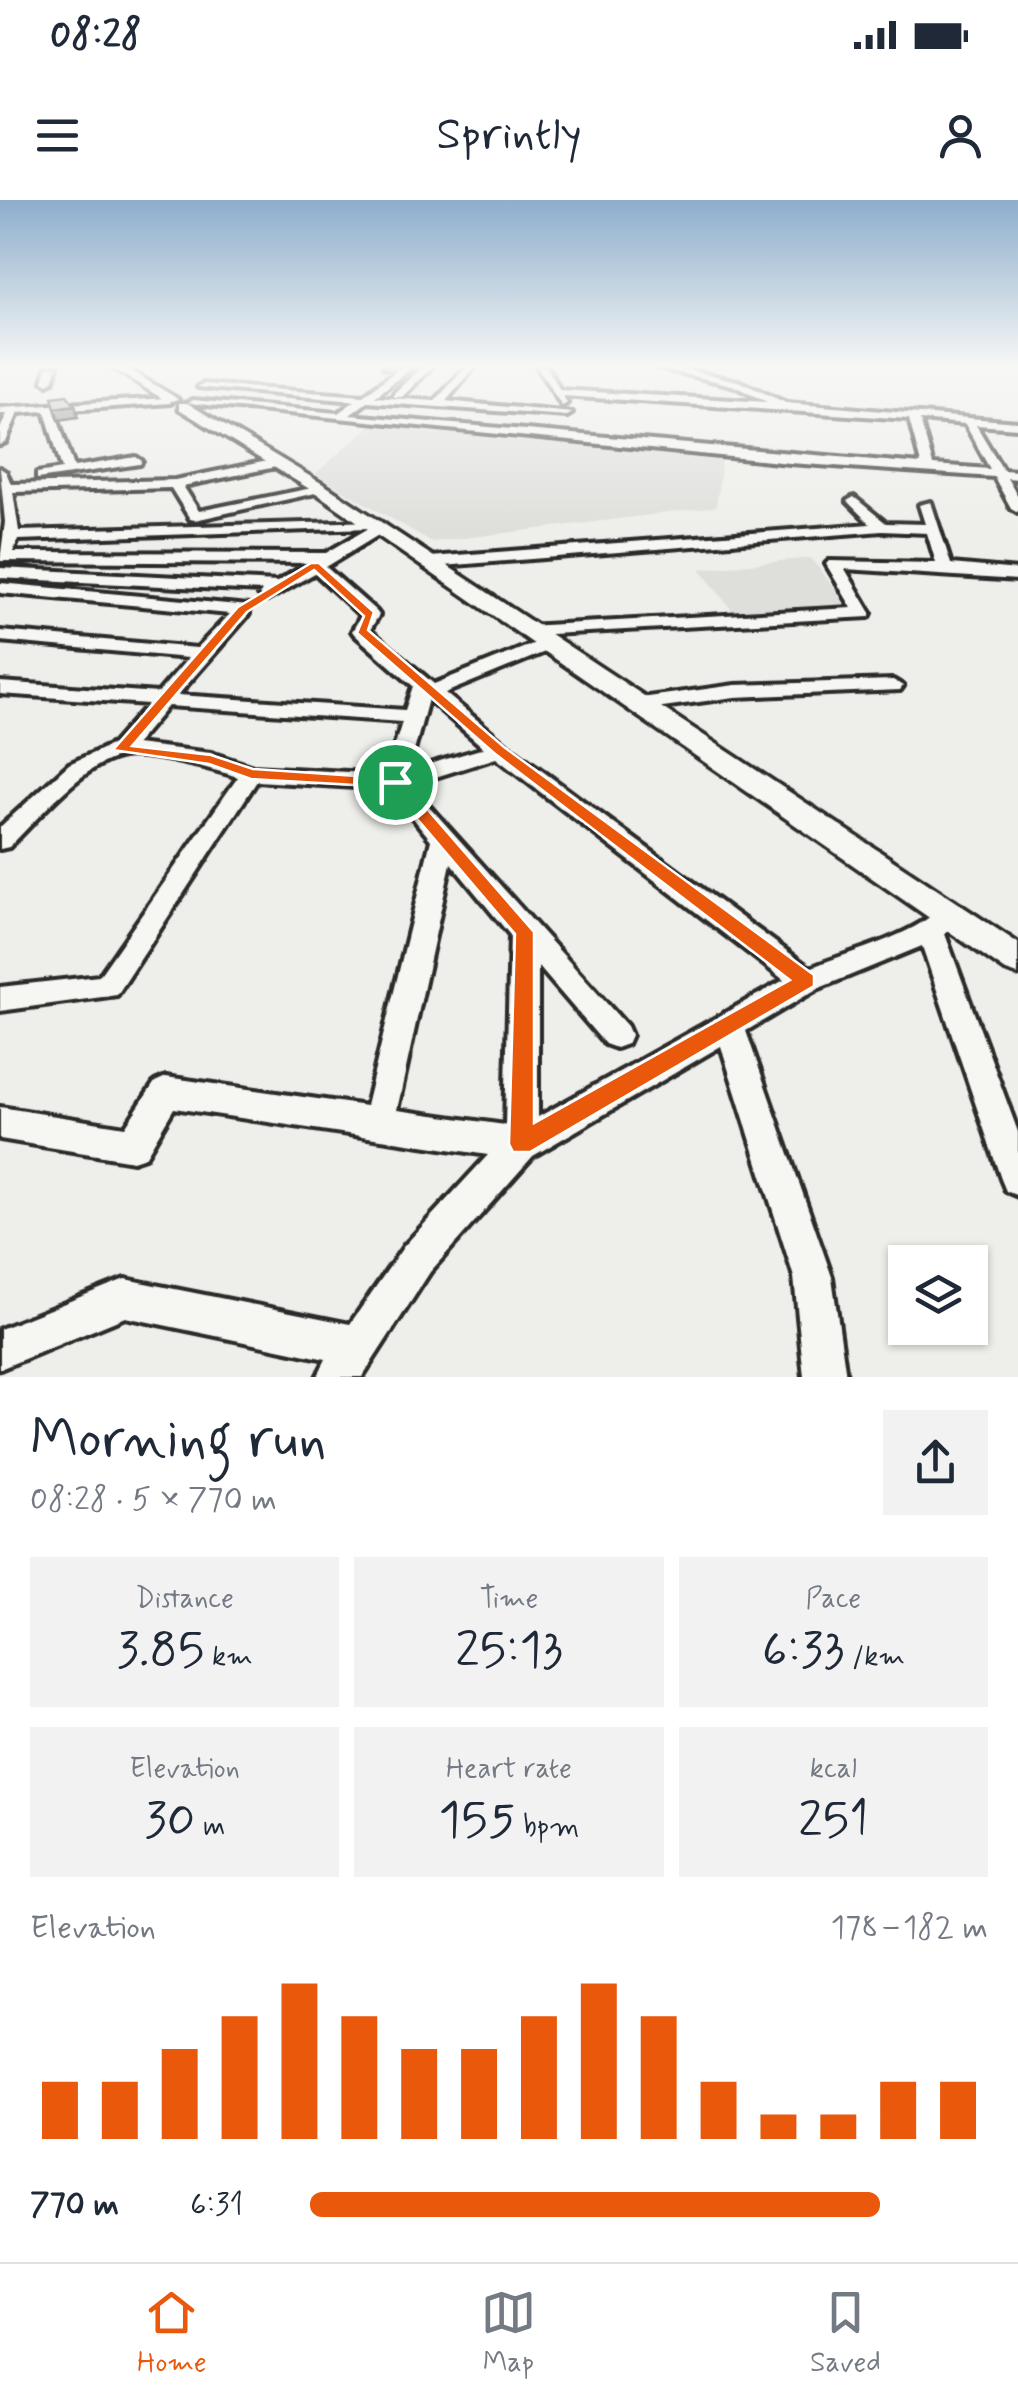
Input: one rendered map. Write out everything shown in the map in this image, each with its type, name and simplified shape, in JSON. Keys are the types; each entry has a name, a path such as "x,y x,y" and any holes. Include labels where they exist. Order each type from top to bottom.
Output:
{"main road":[{"path":"211,422 377,526 641,704 941,922 1004,939 1018,961"}],"street":[{"path":"54,422 69,472"},
{"path":"403,422 1018,475"},
{"path":"568,422 571,438"},
{"path":"915,422 928,468"},
{"path":"969,422 993,454 995,473 1018,508"},
{"path":"983,422 1018,424"},
{"path":"3,481 136,461"},
{"path":"3,481 174,484 277,463"},
{"path":"1,564 11,529 3,481"},
{"path":"174,484 195,516"},
{"path":"11,529 195,516 322,490"},
{"path":"854,501 882,527"},
{"path":"926,505 944,568"},
{"path":"11,529 377,526"},
{"path":"0,841 77,769 121,750 242,610 377,526"},
{"path":"430,562 882,527 934,530"},
{"path":"1,564 322,561 370,615 361,631 499,750 806,980"},
{"path":"1,564 279,587"},
{"path":"395,782 414,717 428,688 541,637 863,613 834,564 1018,574"},
{"path":"0,588 242,610"},
{"path":"0,636 202,654"},
{"path":"641,704 736,690 893,686"},
{"path":"0,688 414,717"},
{"path":"121,750 211,760 251,774 395,782 499,750"},
{"path":"0,999 107,987 251,774"},
{"path":"395,782 616,1035"},
{"path":"378,1122 444,838"},
{"path":"0,1349 125,1298 348,1362 417,1259 522,1144 806,980 941,922 1018,1180"},
{"path":"522,1144 524,932"},
{"path":"729,1025 813,1277 825,1377"},
{"path":"0,1123 133,1145 166,1092 522,1144"}],"shaded area":[{"path":"374,422 722,458 716,507 432,542 315,474"},
{"path":"811,558 848,606 734,613 700,569"}],"route":[{"path":"315,565 370,615 361,631 499,750 806,980 522,1144 524,932 395,782 251,774 211,760 121,750 242,610 315,565"}]}
